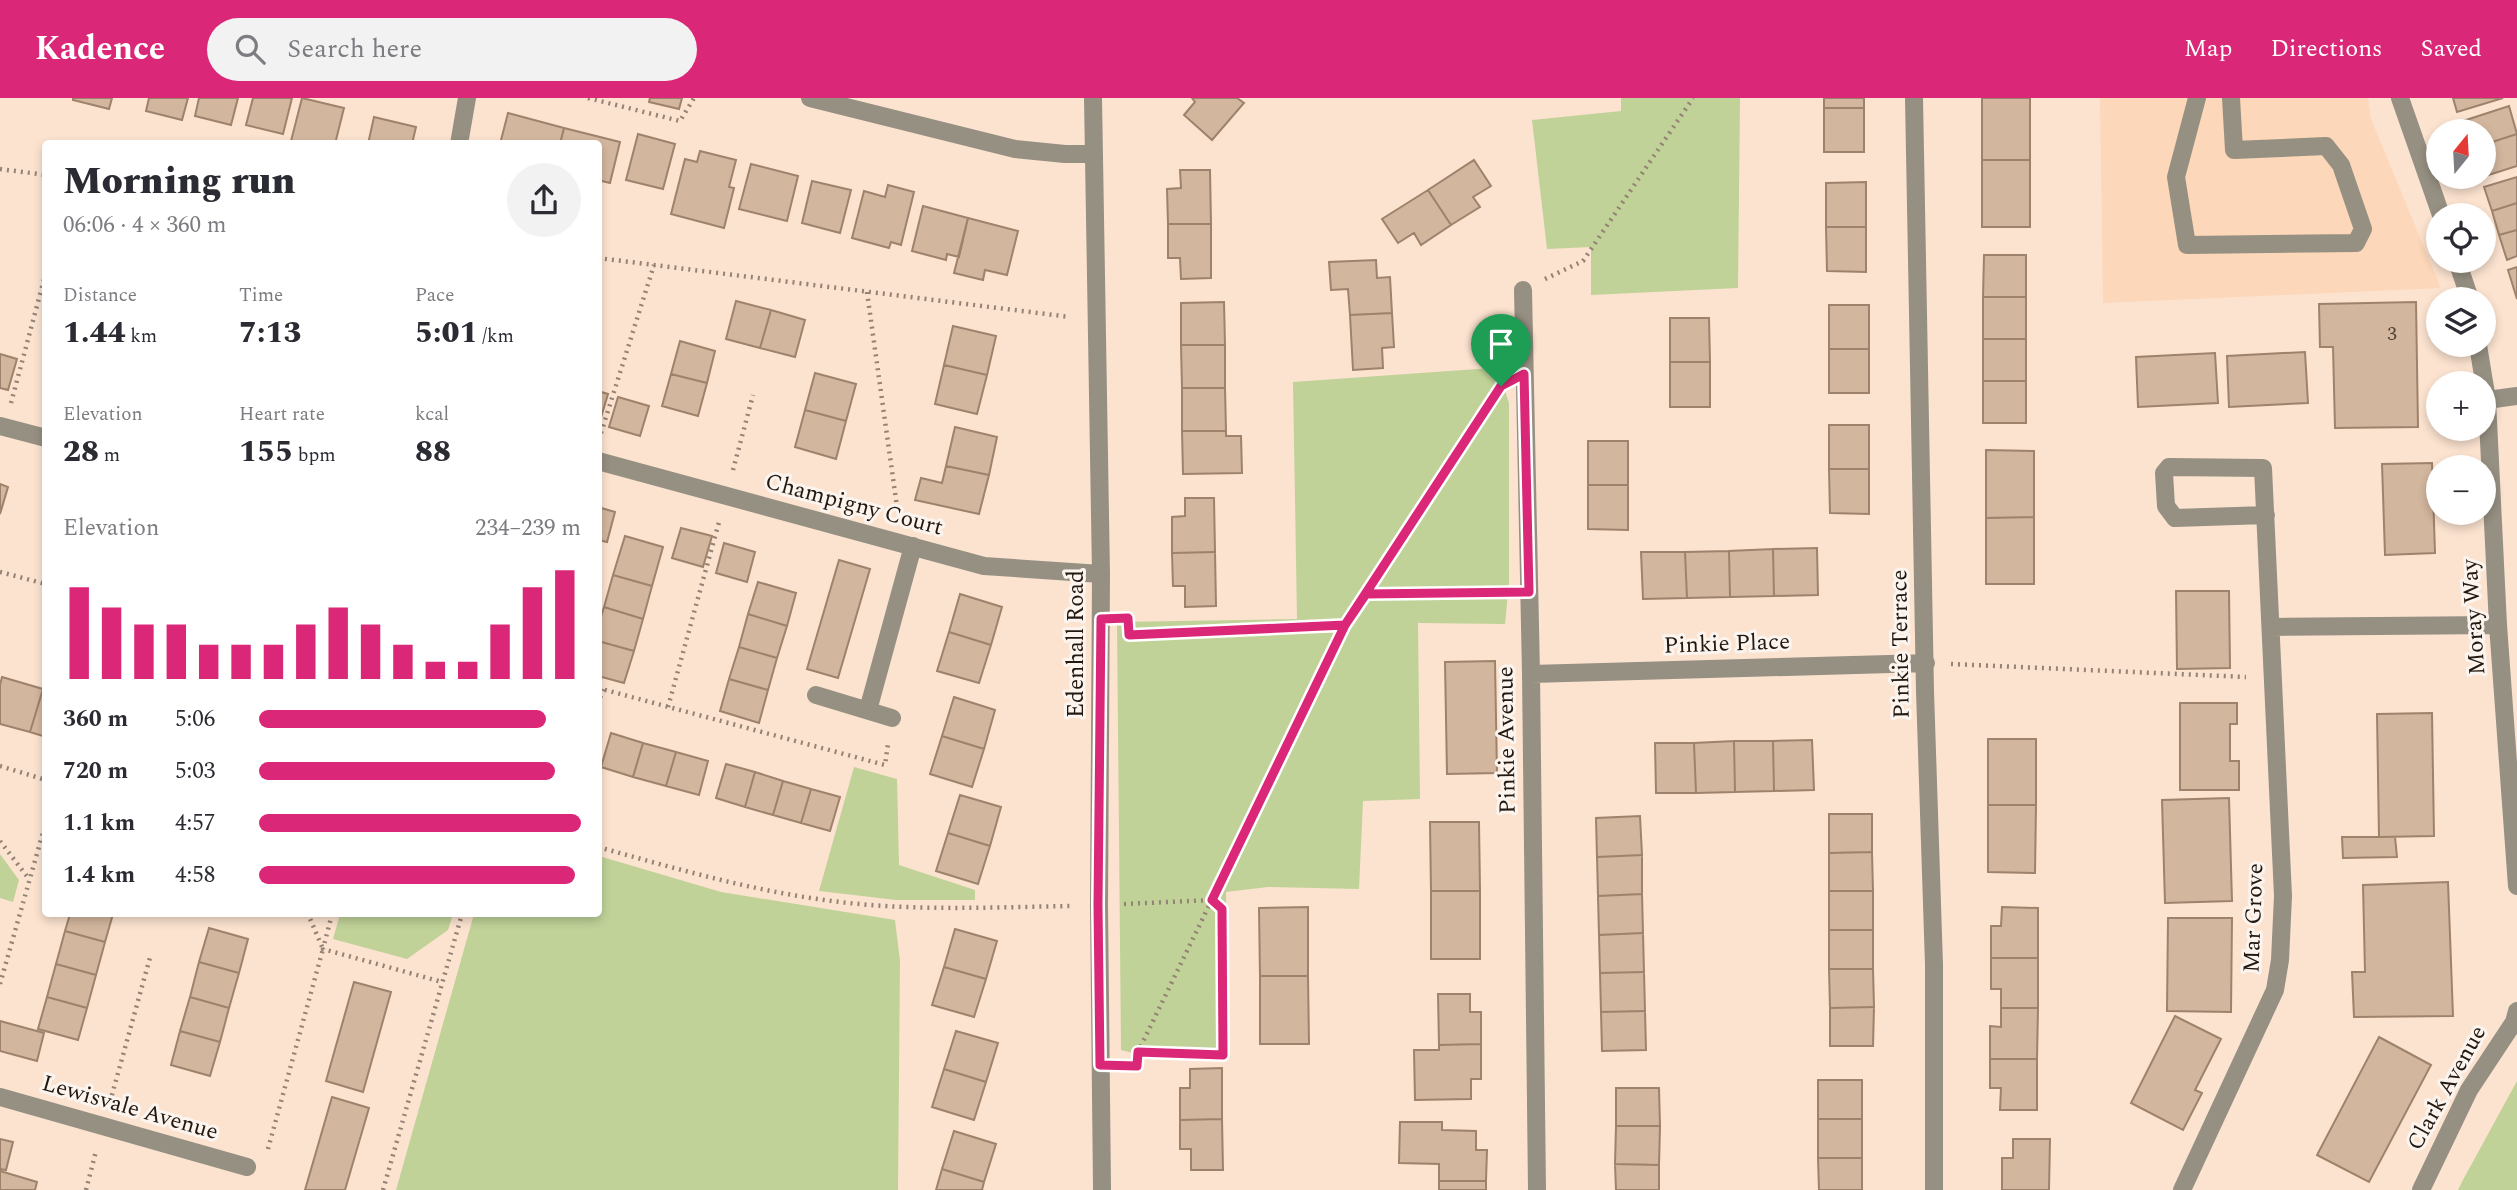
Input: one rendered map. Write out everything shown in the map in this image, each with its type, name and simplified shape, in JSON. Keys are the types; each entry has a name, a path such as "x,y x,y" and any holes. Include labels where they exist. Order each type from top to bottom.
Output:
{"street":[{"path":"460,140 467,98"},
{"path":"810,98 1015,149 1092,154"},
{"name":"Edenhall Road","path":"1093,98 1101,574 1098,905 1102,1190"},
{"name":"Pinkie Terrace","path":"1914,98 1934,965 1934,1190"},
{"path":"2197,98 2176,177 2187,245 2356,243 2363,229 2341,165 2326,146 2234,150 2231,98"},
{"path":"2400,98 2437,203"},
{"name":"Pinkie Avenue","path":"1522,290 1531,674 1537,1190"},
{"path":"2496,399 2517,396"},
{"path":"2,426 42,437"},
{"name":"Moray Way","path":"2489,441 2498,625 2510,663 2517,886"},
{"name":"Champigny Court","path":"602,462 984,566 1101,574"},
{"name":"Mar Grove","path":"2182,1190 2275,990 2283,896 2266,515 2263,468 2169,467 2164,472 2166,506 2175,518 2266,515"},
{"path":"868,710 907,545"},
{"path":"2271,627 2498,625"},
{"name":"Pinkie Place","path":"1531,674 1926,663"},
{"path":"816,695 892,718"},
{"name":"Clark Avenue","path":"2421,1190 2469,1090 2514,1021 2517,1011"},
{"name":"Lewisvale Avenue","path":"0,1097 247,1167"}],"path":[{"path":"588,98 680,121 694,98"},
{"path":"1522,290 1583,261 1693,98"},
{"path":"0,169 42,174"},
{"path":"602,258 1098,321"},
{"path":"602,428 654,265"},
{"path":"2,426 42,286"},
{"path":"867,292 907,545"},
{"path":"1100,1065 1137,1066 1138,1052 1345,625 1501,386 1524,374"},
{"path":"668,707 753,395"},
{"path":"0,572 42,583"},
{"path":"1366,594 1529,592"},
{"path":"1101,619 1128,618 1129,635 1345,625"},
{"path":"1926,663 2273,678"},
{"path":"602,688 884,765 892,718"},
{"path":"0,766 42,779"},
{"path":"0,984 42,836"},
{"path":"0,841 29,880"},
{"path":"602,848 725,883 848,903 940,908 1212,900 1222,909 1223,1055 1138,1052"},
{"path":"309,917 323,949"},
{"path":"265,1159 331,917"},
{"path":"383,1190 461,917"},
{"path":"323,949 442,982"},
{"path":"86,1190 151,954"}],"shaded area":[{"path":"2100,98 2368,98 2371,119 2426,252 2426,273 2435,273 2441,287 2426,289 2103,303"}],"green space":[{"path":"1621,98 1740,98 1738,288 1591,295 1591,247 1547,249 1532,120 1621,111"},
{"path":"1506,367 1500,376 1509,403 1509,583 1505,624 1418,623 1420,799 1363,801 1359,889 1268,887 1226,892 1228,1055 1148,1057 1121,1050 1117,622 1297,619 1293,382"},
{"path":"854,767 897,779 899,865 975,890 975,900 896,900 819,891"},
{"path":"0,854 19,880 13,902 0,898"},
{"path":"602,857 721,892 895,920 900,961 898,1190 396,1190 473,917 602,917"},
{"path":"339,917 452,917 448,930 407,959 333,939"},
{"path":"2517,1081 2517,1190 2458,1190 2464,1178"}],"building":[{"path":"73,98 112,98 109,109"},
{"path":"149,98 188,98 182,120 146,111"},
{"path":"199,98 238,98 231,125 195,116"},
{"path":"253,98 292,98 283,134 246,125"},
{"path":"302,98 344,108 336,140 291,140"},
{"path":"650,98 682,98 679,109 649,102"},
{"path":"1192,98 1237,98 1244,103 1212,140 1184,115 1195,102"},
{"path":"1824,98 1864,98 1864,108 1824,108"},
{"path":"1982,98 2030,98 2030,160 1982,160"},
{"path":"2453,98 2503,98 2457,112"},
{"path":"2509,106 2517,134 2496,141 2496,119 2469,119"},
{"path":"1824,108 1864,108 1864,152 1824,152"},
{"path":"508,113 564,128 561,140 501,140"},
{"path":"374,117 416,127 413,140 369,140"},
{"path":"564,128 620,142 610,183 602,181 602,140 561,140"},
{"path":"638,134 675,144 663,189 626,180"},
{"path":"2517,134 2517,166 2496,173 2496,141"},
{"path":"700,151 736,160 729,187 734,188 724,228 671,214 685,159 697,162"},
{"path":"1474,160 1491,186 1473,197 1480,207 1451,225 1428,190"},
{"path":"1982,160 2030,160 2030,227 1982,227"},
{"path":"751,164 798,176 787,221 739,209"},
{"path":"1180,170 1210,170 1211,224 1168,224 1167,189 1181,188"},
{"path":"2517,177 2517,203 2496,210 2496,203 2489,203 2485,189 2496,189 2496,183"},
{"path":"812,181 851,190 840,233 802,223"},
{"path":"1866,182 1866,227 1826,227 1826,183"},
{"path":"888,185 914,192 901,245 891,242 889,248 852,238 864,191 885,197"},
{"path":"1428,190 1451,225 1421,245 1414,233 1398,243 1382,219"},
{"path":"2517,203 2517,230 2499,235 2496,210"},
{"path":"923,206 968,218 959,257 947,254 946,260 912,251"},
{"path":"968,218 1018,231 1007,275 985,270 983,280 954,273"},
{"path":"1168,224 1211,224 1211,278 1181,279 1180,258 1168,258"},
{"path":"1826,227 1866,227 1866,272 1827,271"},
{"path":"2517,230 2517,256 2507,260 2499,235"},
{"path":"1984,255 2026,255 2026,297 1983,297"},
{"path":"1376,260 1377,278 1390,277 1392,313 1350,315 1348,289 1331,290 1329,262"},
{"path":"2517,267 2517,299 2508,270"},
{"path":"1983,297 2026,297 2026,339 1983,339"},
{"path":"736,301 771,310 760,348 726,339"},
{"path":"1224,302 1225,345 1181,345 1181,303"},
{"path":"2416,302 2418,427 2335,428 2333,347 2320,347 2319,304"},
{"path":"1829,305 1869,305 1869,349 1829,349"},
{"path":"771,310 805,320 795,357 760,348"},
{"path":"1392,313 1394,347 1382,348 1383,368 1353,370 1350,315"},
{"path":"1670,318 1709,318 1710,362 1670,362"},
{"path":"953,326 996,336 987,375 944,365"},
{"path":"1983,339 2026,339 2026,381 1983,381"},
{"path":"680,341 715,351 707,383 671,374"},
{"path":"1181,345 1225,345 1225,388 1182,388"},
{"path":"1829,349 1869,349 1869,393 1829,393"},
{"path":"2305,352 2308,403 2229,407 2227,356"},
{"path":"2215,353 2218,403 2138,407 2136,357"},
{"path":"0,354 17,359 8,390 0,388"},
{"path":"1670,362 1710,362 1710,407 1670,407"},
{"path":"944,365 987,375 977,414 935,404"},
{"path":"815,373 856,384 846,421 805,410"},
{"path":"671,374 707,383 698,416 662,406"},
{"path":"1983,381 2026,381 2026,423 1983,423"},
{"path":"1182,388 1225,388 1226,431 1182,431"},
{"path":"602,392 608,394 602,414"},
{"path":"618,397 649,406 640,436 609,427"},
{"path":"805,410 846,421 836,459 795,447"},
{"path":"1829,425 1869,425 1869,469 1829,469"},
{"path":"955,427 997,437 989,475 946,466"},
{"path":"1182,431 1226,431 1226,436 1241,436 1242,473 1183,474"},
{"path":"1588,441 1628,441 1628,485 1588,485"},
{"path":"1986,450 2034,451 2034,517 1986,518"},
{"path":"2426,463 2426,525 2434,525 2435,553 2385,555 2382,464"},
{"path":"946,466 989,475 979,514 915,500 921,478 942,483"},
{"path":"1829,469 1869,469 1869,514 1830,513"},
{"path":"0,484 8,487 0,514"},
{"path":"1588,485 1628,485 1628,530 1588,529"},
{"path":"1185,498 1214,498 1215,552 1172,553 1172,517 1185,516"},
{"path":"602,508 615,512 607,542 602,541"},
{"path":"2034,517 2034,584 1986,584 1986,518"},
{"path":"681,528 712,536 703,567 672,558"},
{"path":"625,536 663,547 652,586 613,575"},
{"path":"724,543 755,552 747,582 716,573"},
{"path":"1817,548 1818,595 1774,596 1773,549"},
{"path":"1773,549 1774,596 1730,597 1729,551"},
{"path":"1729,551 1730,597 1687,598 1685,552"},
{"path":"1215,552 1216,606 1185,607 1185,586 1173,586 1172,553"},
{"path":"1641,552 1685,552 1687,598 1643,599"},
{"path":"839,560 870,569 838,678 807,669"},
{"path":"613,575 652,586 643,619 604,607"},
{"path":"758,582 796,593 787,626 748,614"},
{"path":"2176,591 2229,591 2230,668 2177,669"},
{"path":"960,594 1002,607 991,645 949,632"},
{"path":"604,607 643,619 634,651 602,642"},
{"path":"748,614 787,626 777,658 739,647"},
{"path":"949,632 991,645 979,683 937,671"},
{"path":"602,642 634,651 624,683 602,677"},
{"path":"739,647 777,658 768,690 729,679"},
{"path":"1495,661 1497,773 1447,774 1445,662"},
{"path":"2,677 42,689 30,732 0,724"},
{"path":"729,679 768,690 759,723 720,711"},
{"path":"42,692 42,736 30,732"},
{"path":"954,697 995,710 984,749 942,736"},
{"path":"2180,703 2237,703 2237,724 2230,724 2230,761 2239,761 2239,790 2180,790"},
{"path":"2432,713 2434,836 2379,837 2377,714"},
{"path":"611,733 643,743 633,777 602,767"},
{"path":"942,736 984,749 972,787 930,774"},
{"path":"1988,739 2036,739 2036,805 1988,805"},
{"path":"1812,740 1814,790 1774,791 1773,741"},
{"path":"1734,741 1773,741 1774,791 1735,792"},
{"path":"1734,741 1735,792 1696,793 1694,743"},
{"path":"643,743 676,752 666,786 633,777"},
{"path":"1655,743 1694,743 1696,793 1656,793"},
{"path":"676,752 708,761 699,795 666,786"},
{"path":"726,764 755,772 745,807 716,798"},
{"path":"755,772 783,781 773,815 745,807"},
{"path":"783,781 811,789 801,823 773,815"},
{"path":"811,789 840,797 830,831 801,823"},
{"path":"960,795 1001,807 990,846 948,833"},
{"path":"2229,798 2232,901 2165,903 2162,800"},
{"path":"1988,805 2036,805 2035,873 1988,872"},
{"path":"1829,814 1872,814 1872,852 1829,853"},
{"path":"1640,816 1642,855 1597,857 1596,818"},
{"path":"1430,822 1479,822 1480,891 1431,891"},
{"path":"948,833 990,846 978,884 936,871"},
{"path":"2342,837 2395,837 2397,857 2343,858"},
{"path":"1872,852 1873,891 1829,891 1829,853"},
{"path":"1642,855 1642,894 1598,896 1597,857"},
{"path":"2448,882 2453,1016 2354,1017 2352,972 2365,972 2363,885"},
{"path":"1431,891 1480,891 1480,959 1431,959"},
{"path":"1829,891 1873,891 1873,930 1829,930"},
{"path":"1642,894 1643,933 1599,935 1598,896"},
{"path":"1308,907 1308,976 1260,976 1259,908"},
{"path":"2002,907 2038,908 2038,958 1991,958 1991,926 2001,926"},
{"path":"69,917 112,917 105,942 65,931"},
{"path":"2168,918 2232,918 2231,1012 2167,1011"},
{"path":"209,928 248,939 239,973 199,962"},
{"path":"955,929 997,941 986,979 944,967"},
{"path":"1829,930 1873,930 1873,969 1829,969"},
{"path":"65,931 105,942 96,975 56,964"},
{"path":"1643,933 1644,972 1600,973 1599,935"},
{"path":"1991,958 2038,958 2038,1008 2001,1008 2001,989 1991,989"},
{"path":"199,962 239,973 229,1008 190,997"},
{"path":"56,964 96,975 87,1008 47,997"},
{"path":"944,967 986,979 974,1017 932,1005"},
{"path":"1829,969 1873,969 1874,1007 1830,1008"},
{"path":"1644,972 1645,1011 1601,1012 1600,973"},
{"path":"1260,976 1308,976 1309,1044 1260,1044"},
{"path":"354,982 391,992 363,1092 326,1081"},
{"path":"1438,994 1470,994 1470,1012 1481,1012 1481,1044 1439,1045"},
{"path":"47,997 87,1008 78,1040 38,1029"},
{"path":"190,997 229,1008 220,1042 180,1031"},
{"path":"1874,1007 1873,1046 1830,1046 1830,1008"},
{"path":"2001,1008 2038,1008 2037,1059 1990,1059 1990,1026 2001,1027"},
{"path":"1645,1011 1646,1050 1602,1051 1601,1012"},
{"path":"2175,1016 2221,1039 2195,1090 2202,1093 2183,1130 2131,1103"},
{"path":"0,1021 44,1033 37,1061 0,1051"},
{"path":"180,1031 220,1042 210,1076 171,1065"},
{"path":"956,1031 998,1043 986,1082 944,1069"},
{"path":"2379,1037 2431,1065 2369,1182 2317,1155"},
{"path":"1481,1044 1481,1079 1471,1079 1471,1099 1415,1100 1414,1050 1439,1050 1439,1045"},
{"path":"1990,1059 2037,1059 2037,1110 2000,1110 2001,1088 1990,1088"},
{"path":"1222,1068 1222,1119 1180,1120 1180,1088 1190,1088 1190,1069"},
{"path":"944,1069 986,1082 974,1120 932,1107"},
{"path":"1818,1080 1862,1080 1862,1119 1818,1119"},
{"path":"1616,1088 1659,1088 1660,1126 1616,1126"},
{"path":"332,1097 369,1108 345,1190 305,1190"},
{"path":"1222,1119 1223,1170 1191,1170 1191,1149 1180,1149 1180,1120"},
{"path":"1818,1119 1862,1119 1862,1158 1818,1158"},
{"path":"1400,1122 1442,1122 1442,1130 1476,1131 1476,1150 1487,1150 1486,1181 1439,1181 1439,1164 1399,1163"},
{"path":"1616,1126 1660,1126 1659,1165 1615,1164"},
{"path":"954,1131 996,1144 984,1182 942,1169"},
{"path":"0,1139 13,1142 6,1170 0,1169"},
{"path":"2013,1139 2050,1139 2049,1190 2002,1190 2002,1158 2013,1158"},
{"path":"1818,1158 1862,1158 1862,1190 1819,1190"},
{"path":"1615,1164 1659,1165 1659,1190 1616,1190"},
{"path":"942,1169 984,1182 982,1190 936,1190"},
{"path":"0,1171 37,1182 35,1190 0,1190"},
{"path":"1439,1181 1486,1181 1486,1190 1439,1190"}],"route":[{"path":"1501,386 1345,625 1212,900 1222,909 1223,1055 1138,1052 1137,1066 1100,1065 1098,905 1101,619 1128,618 1129,635 1345,625 1366,594 1529,592 1524,374 1501,386"}]}
